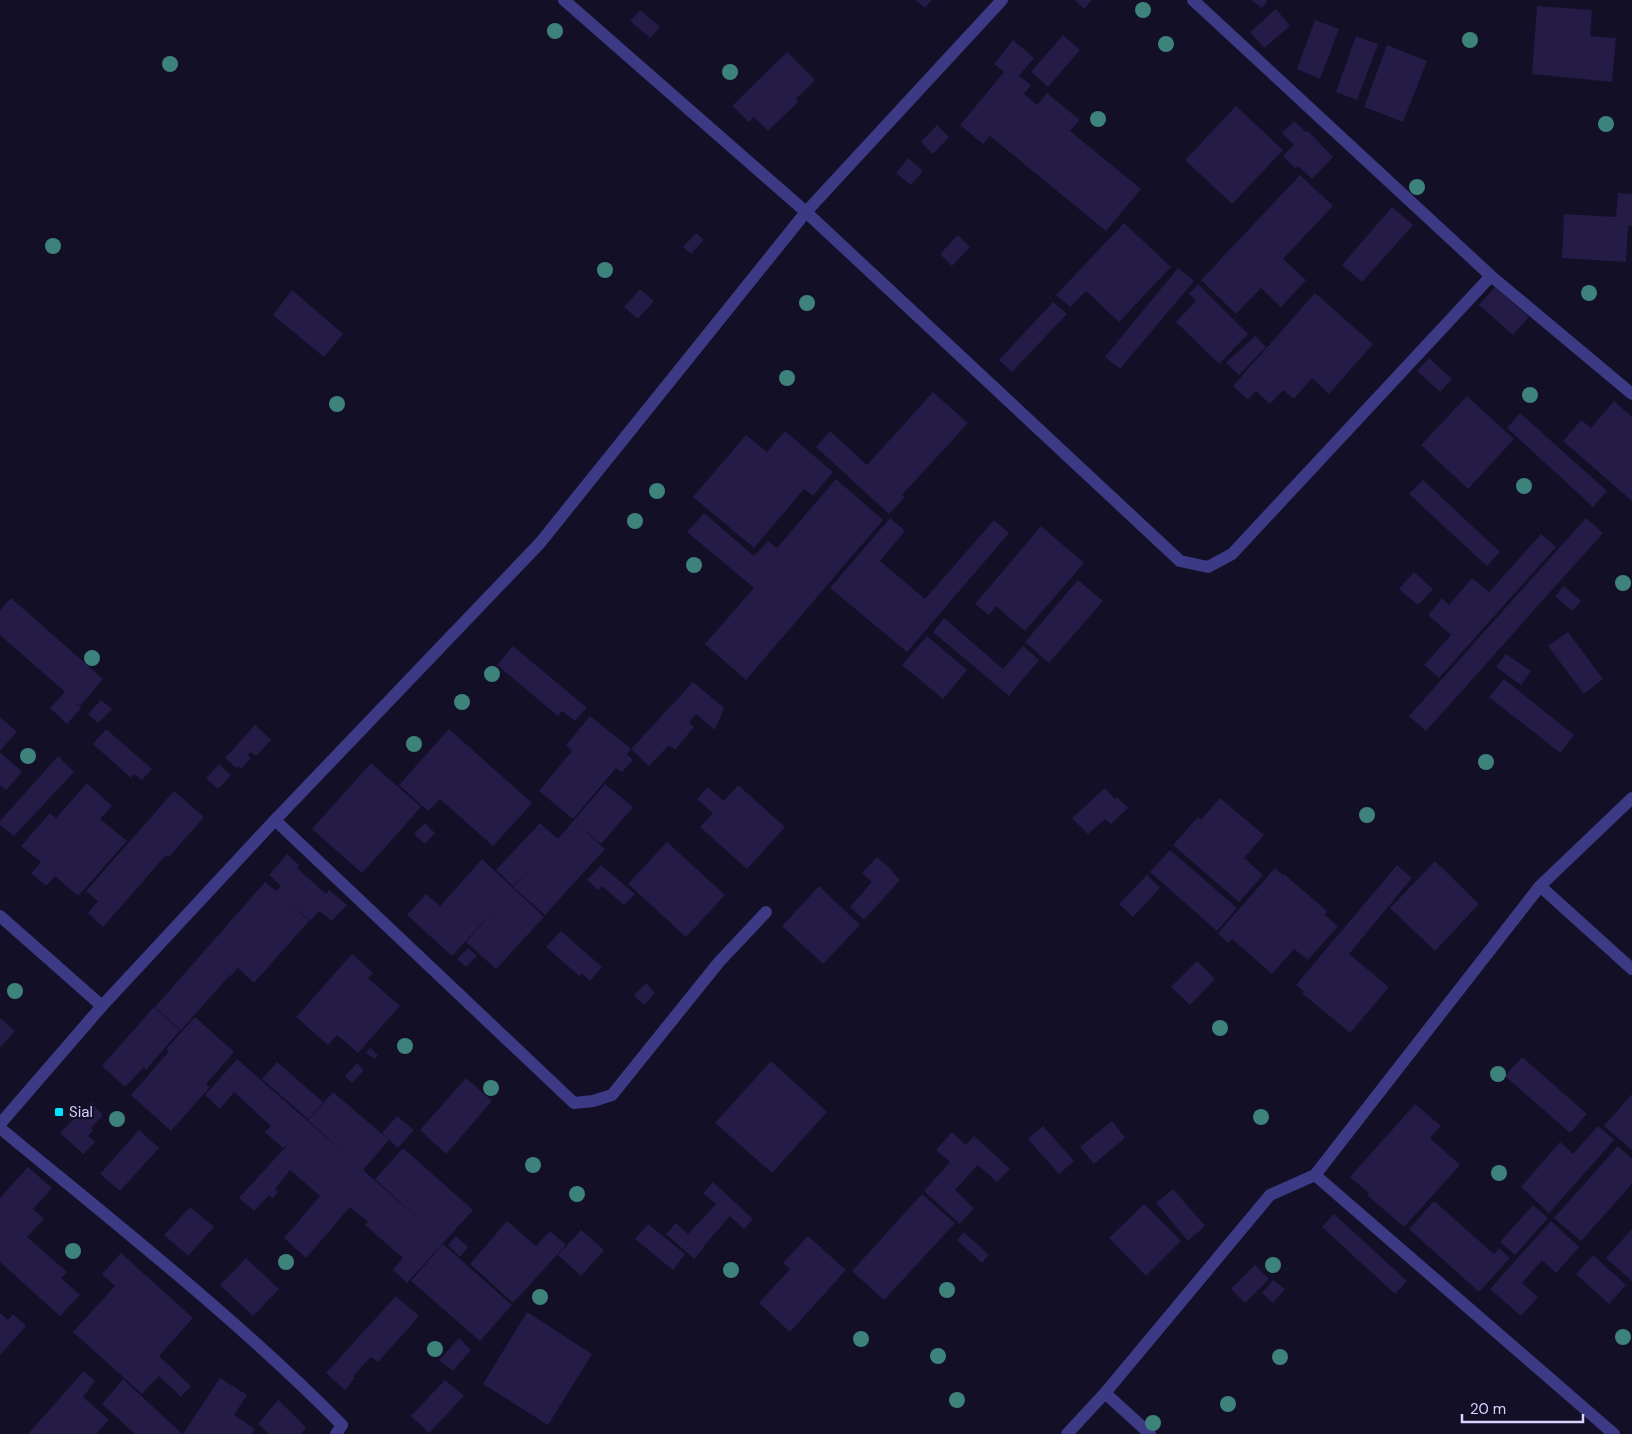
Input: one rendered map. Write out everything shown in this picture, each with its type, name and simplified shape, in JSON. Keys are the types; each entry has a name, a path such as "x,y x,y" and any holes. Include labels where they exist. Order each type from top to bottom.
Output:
{"street":[{"path":"564,0 806,212 1180,561 1208,567 1232,554 1491,276"},
{"path":"0,1124 102,1006 275,820 540,542 806,212 1002,0"},
{"path":"1193,0 1491,276 1632,394"},
{"path":"1067,1434 1105,1393 1270,1195 1316,1175 1540,886 1632,798"},
{"path":"275,820 574,1103 593,1101 612,1094 719,962 766,912"},
{"path":"1540,886 1632,969"},
{"path":"0,916 102,1006"},
{"path":"0,1128 212,1304 306,1389 342,1425 336,1434"},
{"path":"1316,1175 1614,1434"},
{"path":"1105,1393 1150,1434"}],"building":[{"path":"915,0 932,0 925,8"},
{"path":"1075,0 1092,0 1084,9"},
{"path":"1251,0 1268,0 1262,8"},
{"path":"1537,6 1592,10 1590,36 1616,38 1612,82 1532,74"},
{"path":"1276,9 1290,26 1264,48 1250,32"},
{"path":"640,10 660,27 650,38 630,21"},
{"path":"1315,20 1339,29 1320,79 1297,69"},
{"path":"1063,35 1080,50 1048,87 1031,72"},
{"path":"1356,36 1378,44 1357,100 1336,92"},
{"path":"1013,40 1034,58 1019,76 1031,85 1024,94 1037,105 1047,93 1080,120 1070,131 1141,189 1106,231 990,136 983,144 960,125 1004,72 994,64"},
{"path":"1387,45 1427,61 1403,122 1364,107"},
{"path":"787,52 815,80 796,99 798,102 768,131 754,117 749,122 732,106"},
{"path":"1236,106 1283,150 1232,204 1185,160"},
{"path":"1294,121 1306,132 1308,131 1333,157 1312,179 1298,166 1296,169 1283,156 1294,145 1282,133"},
{"path":"937,125 949,137 933,154 921,142"},
{"path":"908,158 923,171 911,185 896,173"},
{"path":"1300,175 1333,206 1283,259 1306,280 1281,307 1261,288 1236,314 1201,280"},
{"path":"1618,193 1632,194 1632,226 1628,226 1626,262 1562,258 1564,214 1616,217"},
{"path":"1392,207 1413,225 1362,282 1342,265"},
{"path":"1124,223 1171,267 1119,322 1086,291 1070,307 1056,295"},
{"path":"696,233 704,240 691,254 683,247"},
{"path":"958,235 970,247 952,266 940,254"},
{"path":"1178,268 1194,281 1120,369 1105,357"},
{"path":"1198,284 1248,334 1219,364 1176,322 1196,301 1189,294"},
{"path":"1495,287 1529,317 1513,335 1479,305"},
{"path":"640,289 654,301 638,319 624,307"},
{"path":"292,290 343,334 324,357 273,315"},
{"path":"1315,293 1373,344 1329,394 1312,378 1294,399 1283,390 1270,404 1256,391 1248,400 1233,386"},
{"path":"1053,302 1067,314 1012,372 999,360"},
{"path":"1255,336 1266,347 1239,375 1226,363"},
{"path":"1429,358 1452,379 1440,392 1417,371"},
{"path":"933,392 968,423 902,495 905,497 889,514 816,447 830,431 867,465"},
{"path":"1467,396 1514,439 1468,489 1421,445"},
{"path":"1614,401 1632,417 1632,501 1563,441 1581,420 1591,428"},
{"path":"1520,413 1607,491 1593,507 1507,428"},
{"path":"785,431 833,472 813,496 804,489 754,548 693,497 746,435 767,452"},
{"path":"836,479 883,520 746,680 705,644 754,588 687,532 704,513 754,556 768,541 777,548"},
{"path":"1423,480 1500,552 1487,566 1409,494"},
{"path":"890,518 905,531 880,561 925,599 994,520 1009,533 907,652 830,588"},
{"path":"1586,518 1603,533 1426,731 1409,716"},
{"path":"1041,526 1084,563 1025,631 996,606 989,615 975,604"},
{"path":"1541,534 1556,547 1439,678 1424,665 1451,635 1428,615 1442,598 1449,605 1472,578 1489,592"},
{"path":"1414,572 1433,589 1418,605 1399,589"},
{"path":"1078,580 1103,601 1049,663 1025,642"},
{"path":"1564,586 1581,601 1572,611 1555,596"},
{"path":"11,598 103,679 80,706 74,702 81,708 67,724 50,708 65,692 0,635 0,610"},
{"path":"944,618 1003,669 1023,646 1039,660 1009,696 933,632"},
{"path":"1568,632 1603,679 1584,694 1548,646"},
{"path":"927,636 967,670 943,699 902,665"},
{"path":"513,646 587,708 575,721 562,711 558,716 497,665"},
{"path":"1506,654 1531,671 1521,685 1496,667"},
{"path":"1504,679 1574,735 1560,753 1489,697"},
{"path":"693,682 724,708 715,730 696,714 689,722 694,727 675,750 669,745 649,766 631,749"},
{"path":"101,700 112,709 98,723 88,714"},
{"path":"590,716 631,749 627,754 633,760 622,772 616,768 573,819 539,791 572,751 566,745"},
{"path":"0,717 17,732 0,751"},
{"path":"255,725 271,740 256,756 251,752 248,755 251,758 241,769 238,766 236,768 225,758"},
{"path":"106,729 152,769 142,780 134,774 131,778 93,744"},
{"path":"449,729 532,803 493,846 440,799 428,811 399,785"},
{"path":"0,752 22,772 6,790 0,785"},
{"path":"58,756 74,772 14,836 0,825 0,821"},
{"path":"371,763 421,807 362,873 312,829"},
{"path":"219,764 231,775 218,789 206,778"},
{"path":"87,783 112,806 100,819 127,841 78,896 55,876 46,886 31,873 41,862 21,846 50,813 56,818"},
{"path":"605,784 633,807 601,844 576,823 605,849 545,915 513,887 530,869 513,886 496,870 540,823 558,839"},
{"path":"738,785 785,827 747,869 700,827 713,813 697,799 708,787 724,801"},
{"path":"1105,788 1115,799 1117,797 1128,808 1111,824 1105,819 1088,834 1072,818"},
{"path":"174,791 204,817 169,857 166,855 103,927 88,913 98,901 86,891"},
{"path":"1220,798 1264,835 1244,858 1263,875 1239,902 1173,845 1198,817 1201,820"},
{"path":"425,823 435,833 425,844 414,834"},
{"path":"667,842 725,895 686,937 628,884"},
{"path":"1170,850 1237,908 1217,931 1150,872"},
{"path":"287,854 299,865 297,868 326,894 329,890 347,905 332,921 319,911 310,921 285,899 309,921 254,983 238,968 181,1030 155,1007 265,882 276,891 281,886 269,875"},
{"path":"877,857 900,880 864,920 850,907 872,882 862,873"},
{"path":"482,859 544,917 496,969 466,942 497,907 452,956 407,915 426,894 440,906"},
{"path":"1435,861 1479,904 1435,951 1390,908"},
{"path":"601,865 635,894 624,905 602,886 598,890 587,880"},
{"path":"1397,865 1412,878 1349,954 1389,987 1350,1033 1302,993 1304,992 1296,985"},
{"path":"1275,868 1327,911 1325,915 1338,926 1308,960 1294,949 1272,974 1232,939 1228,943 1218,933"},
{"path":"1147,875 1160,888 1133,917 1119,904"},
{"path":"819,886 860,925 823,964 782,926"},
{"path":"561,931 602,967 590,981 582,973 579,976 546,947"},
{"path":"468,948 477,956 466,967 457,959"},
{"path":"352,954 373,973 368,978 400,1006 358,1053 337,1035 328,1045 296,1017"},
{"path":"1197,961 1215,979 1190,1005 1171,987"},
{"path":"646,983 655,993 644,1005 634,995"},
{"path":"154,1007 180,1030 146,1070 144,1067 125,1087 102,1066"},
{"path":"195,1017 234,1052 206,1084 210,1087 171,1131 131,1095 169,1051 166,1049"},
{"path":"0,1018 15,1031 0,1048"},
{"path":"370,1048 378,1055 375,1059 366,1053"},
{"path":"1522,1057 1587,1114 1570,1133 1505,1076"},
{"path":"237,1059 351,1159 308,1120 333,1092 389,1140 363,1170 423,1223 375,1179 403,1148 473,1210 407,1283 393,1270 403,1258 365,1225 368,1222 350,1207 306,1258 284,1238 320,1196 290,1170 275,1189 278,1192 273,1199 269,1195 254,1211 239,1198 289,1143 283,1148 265,1132 271,1126 234,1092 220,1109 205,1095"},
{"path":"771,1061 827,1112 772,1173 715,1123"},
{"path":"277,1062 323,1102 308,1119 262,1079"},
{"path":"357,1063 364,1070 352,1083 345,1076"},
{"path":"466,1078 492,1101 446,1154 420,1130"},
{"path":"1632,1094 1632,1150 1604,1126"},
{"path":"91,1102 103,1115 91,1128 93,1130 88,1136 95,1142 83,1154 60,1133"},
{"path":"1415,1104 1441,1126 1430,1138 1460,1165 1404,1227 1367,1195 1369,1193 1350,1177"},
{"path":"397,1116 414,1130 398,1148 382,1133"},
{"path":"1112,1121 1125,1138 1094,1164 1080,1147"},
{"path":"1043,1126 1074,1161 1059,1174 1028,1139"},
{"path":"1598,1126 1614,1140 1549,1213 1521,1187 1560,1142 1573,1154"},
{"path":"139,1130 159,1148 120,1191 100,1174"},
{"path":"952,1132 966,1145 974,1136 1010,1169 997,1182 978,1165 955,1190 974,1208 960,1224 924,1191 950,1162 936,1150"},
{"path":"1618,1146 1632,1159 1632,1184 1581,1241 1554,1218"},
{"path":"28,1167 52,1188 33,1209 44,1219 27,1237 67,1272 61,1278 80,1295 60,1316 0,1262 0,1198"},
{"path":"713,1182 753,1219 744,1229 730,1216 694,1259 666,1234 676,1223 688,1234 716,1204 703,1193"},
{"path":"1173,1189 1205,1226 1188,1241 1156,1203"},
{"path":"922,1194 955,1223 884,1300 852,1271"},
{"path":"1434,1201 1494,1254 1499,1248 1510,1258 1479,1292 1409,1229"},
{"path":"1144,1204 1181,1241 1146,1276 1109,1238"},
{"path":"1533,1205 1548,1218 1515,1255 1500,1242"},
{"path":"190,1207 214,1227 188,1256 164,1235"},
{"path":"1334,1214 1407,1281 1395,1294 1322,1227"},
{"path":"507,1221 536,1246 550,1231 566,1245 513,1303 470,1264"},
{"path":"1551,1221 1579,1247 1556,1273 1542,1260 1522,1283 1538,1297 1521,1316 1490,1289"},
{"path":"648,1224 685,1254 673,1270 635,1239"},
{"path":"1632,1229 1632,1281 1606,1258"},
{"path":"581,1230 604,1250 581,1276 558,1255"},
{"path":"964,1232 989,1255 982,1263 957,1240"},
{"path":"456,1236 468,1247 460,1257 448,1245"},
{"path":"808,1236 846,1270 790,1332 759,1303 790,1269 783,1263"},
{"path":"443,1244 512,1305 480,1341 411,1281"},
{"path":"121,1253 193,1318 159,1356 191,1386 181,1397 159,1376 142,1394 73,1332 115,1286 102,1274"},
{"path":"1593,1255 1626,1285 1609,1304 1576,1274"},
{"path":"246,1258 279,1289 253,1316 220,1285"},
{"path":"1255,1265 1269,1279 1245,1303 1231,1289"},
{"path":"1273,1280 1285,1289 1273,1303 1262,1293"},
{"path":"396,1296 419,1316 378,1362 371,1357 353,1376 355,1378 345,1390 326,1373"},
{"path":"527,1312 592,1354 548,1425 483,1384"},
{"path":"0,1313 8,1320 13,1314 26,1326 0,1355"},
{"path":"459,1338 471,1350 453,1371 439,1360"},
{"path":"84,1371 95,1381 83,1397 109,1420 96,1434 28,1434"},
{"path":"220,1378 247,1395 234,1415 255,1429 252,1434 183,1434"},
{"path":"123,1379 183,1434 135,1434 102,1404"},
{"path":"445,1380 464,1396 429,1433 411,1416"},
{"path":"278,1400 306,1427 301,1434 269,1434 258,1424"}],"place":[{"name":"Sial","path":"59,1112"}]}
